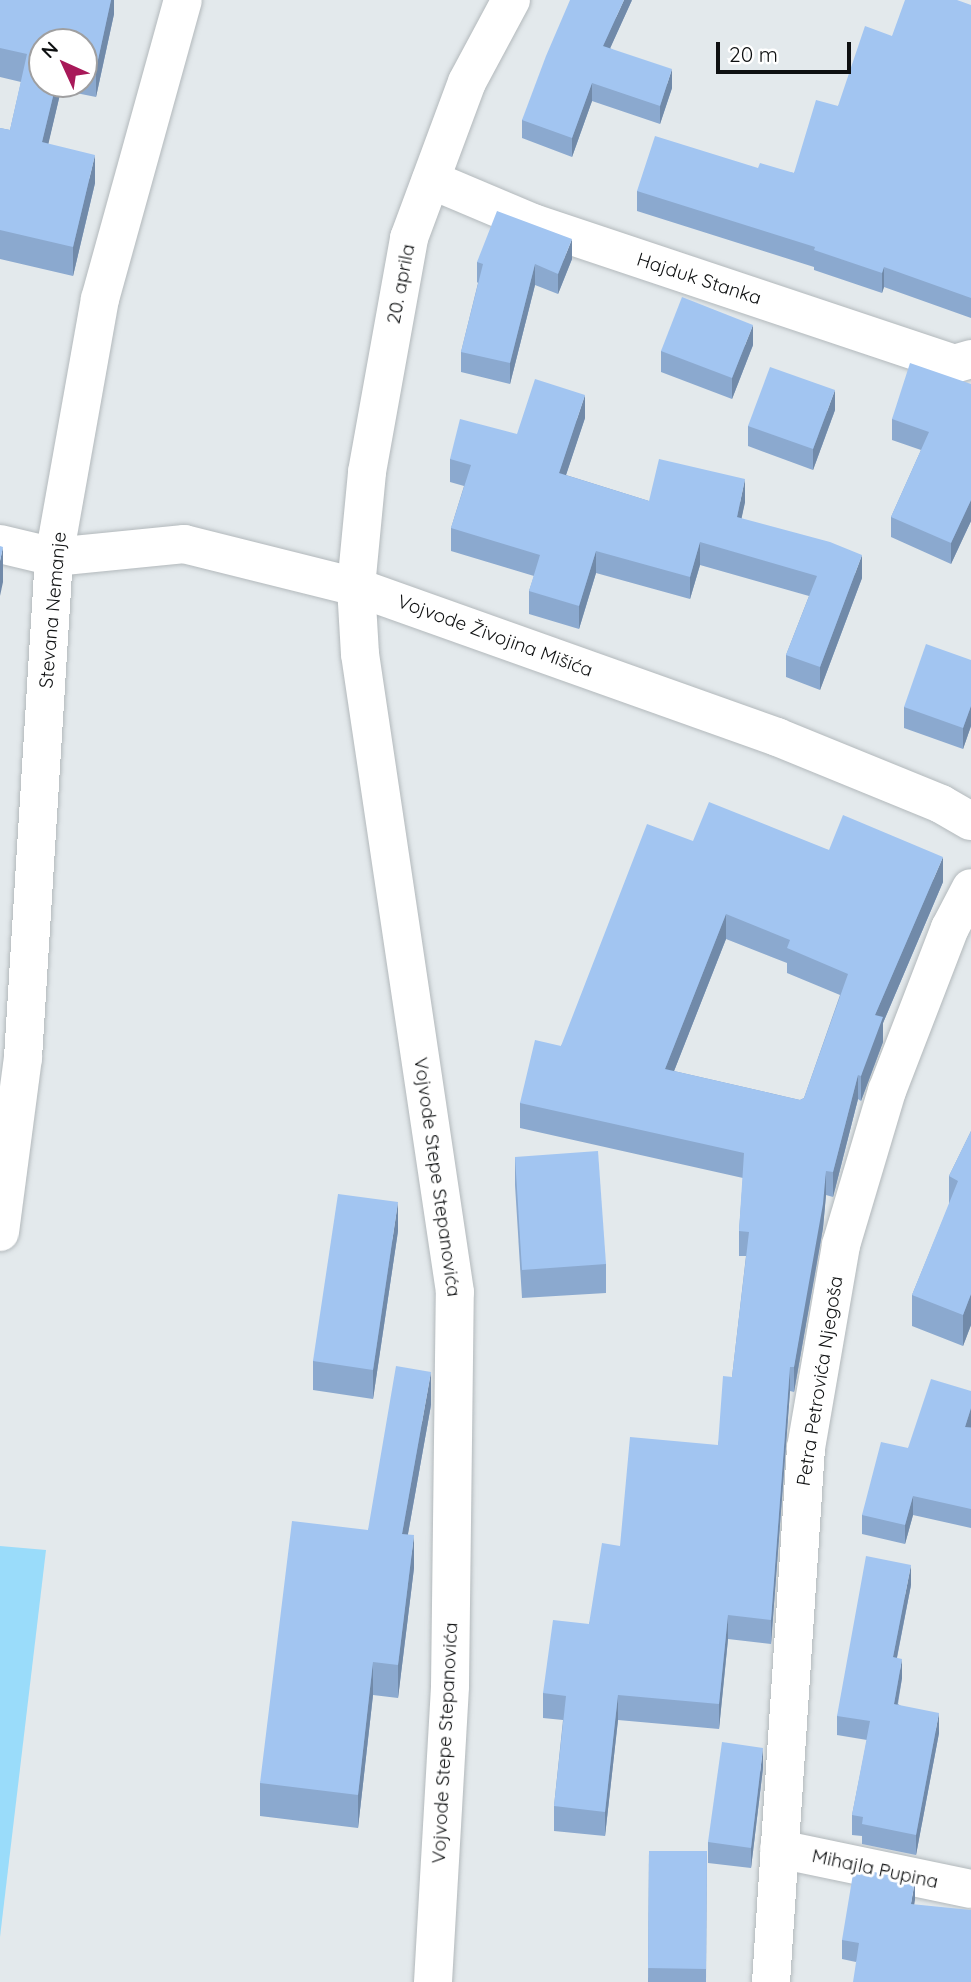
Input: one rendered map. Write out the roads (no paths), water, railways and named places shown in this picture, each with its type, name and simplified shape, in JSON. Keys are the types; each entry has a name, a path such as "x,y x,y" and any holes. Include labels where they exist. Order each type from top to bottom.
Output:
{"street":[{"name":"Stevana Nemanje","path":"0,1232 23,1058 54,557 100,299 183,0"},
{"name":"20. aprila","path":"356,587 367,472 409,238 467,82 511,0"},
{"name":"Hajduk Stanka","path":"431,180 533,223 954,363 971,359"},
{"name":"Vojvode Živojina Mišića","path":"0,544 54,557 184,544 356,587 777,737 941,804 971,821"},
{"name":"Vojvode Stepe Stepanovića","path":"356,587 360,654 455,1292 450,1686 433,1982"},
{"name":"Petra Petrovića Njegoša","path":"771,1982 806,1448 841,1245 887,1091 950,928 971,888"},
{"name":"Mihajla Pupina","path":"779,1849 971,1889"}]}
